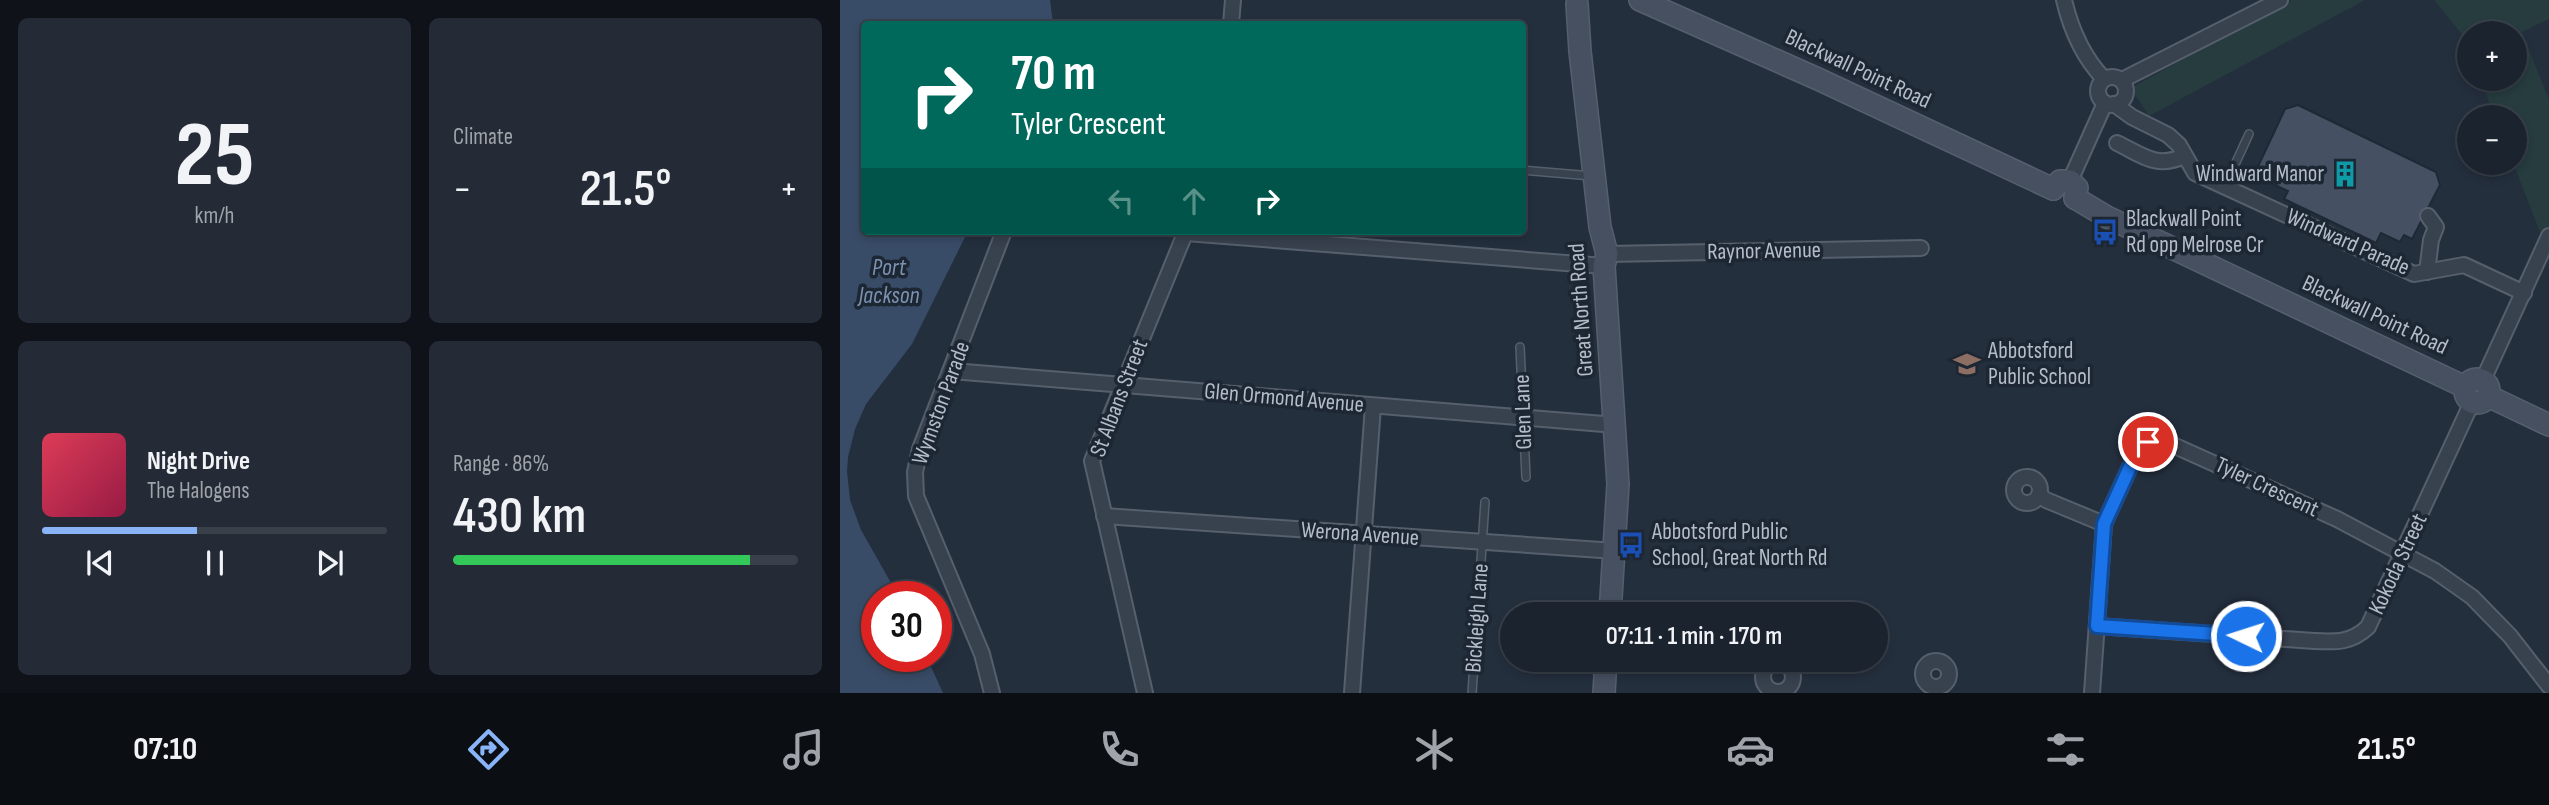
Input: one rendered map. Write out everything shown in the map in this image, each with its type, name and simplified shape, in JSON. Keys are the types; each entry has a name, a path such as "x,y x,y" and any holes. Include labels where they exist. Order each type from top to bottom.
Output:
{"street":[{"path":"1231,21 1233,0"},
{"name":"Blackwall Point Road","path":"1640,0 2066,189 2107,217 2549,425"},
{"path":"2064,0 2069,24 2080,46 2104,79"},
{"path":"2122,80 2280,0"},
{"name":"Great North Road","path":"1577,1 1580,51 1605,260 1616,425 1618,484 1611,602"},
{"path":"2066,189 2109,104 2125,97 2126,88 2122,80 2113,77 2104,79"},
{"path":"2104,79 2098,91 2109,104"},
{"name":"Windward Parade","path":"2109,104 2168,135 2179,145 2195,173 2414,274 2464,265 2524,293"},
{"path":"2117,143 2160,163 2171,162 2184,156"},
{"path":"2427,272 2431,240 2436,228 2428,216"},
{"name":"Wymston Parade","path":"992,693 982,654 916,496 915,472 920,449 1002,235"},
{"name":"St Albans Street","path":"1145,693 1091,461 1185,235"},
{"name":"Raynor Avenue","path":"1231,235 1605,260 1921,248"},
{"name":"Kokoda Street","path":"2097,626 2343,642 2358,637 2368,627 2403,554 2549,236"},
{"name":"Glen Ormond Avenue","path":"951,371 1616,425"},
{"path":"1352,693 1373,405"},
{"name":"Tyler Crescent","path":"2092,693 2104,524 2136,456 2148,442 2164,441 2337,519 2435,571 2472,597 2510,636 2549,686"},
{"path":"2039,495 2104,524"},
{"name":"Werona Avenue","path":"1104,516 1616,551"},
{"path":"1604,693 1605,672"}],"lane":[{"path":"2225,187 2249,134"},
{"path":"1526,170 1596,176"},
{"name":"Glen Lane","path":"1520,347 1526,477"},
{"name":"Bickleigh Lane","path":"1472,693 1485,502"}],"green space":[{"path":"2291,0 2365,0 2149,116 2131,88"},
{"path":"2434,0 2549,0 2549,19 2527,30 2527,21 2457,21 2457,28"},
{"path":"2527,45 2549,100 2549,255 2518,175 2527,175 2527,105 2490,105 2485,91 2527,91"}],"water":[{"name":"Port Jackson","path":"840,0 1050,0 1053,21 861,21 861,235 966,235 912,344 866,404 855,429 848,457 850,500 861,530 890,581 861,581 861,672 933,672 943,693 840,693"}],"building":[{"name":"Windward Manor","path":"2298,105 2436,172 2440,185 2412,239 2404,235 2400,242 2381,233 2376,243 2284,199 2288,191 2254,175 2285,109"}],"place":[{"name":"Windward Manor","path":"2345,174"},
{"name":"Blackwall Point Rd opp Melrose Cr","path":"2105,232"},
{"name":"Abbotsford Public School","path":"1967,364"},
{"name":"Abbotsford Public School, Great North Rd","path":"1631,545"}],"route":[{"path":"2148,442 2130,467 2104,524 2097,626 2246,636"}]}
